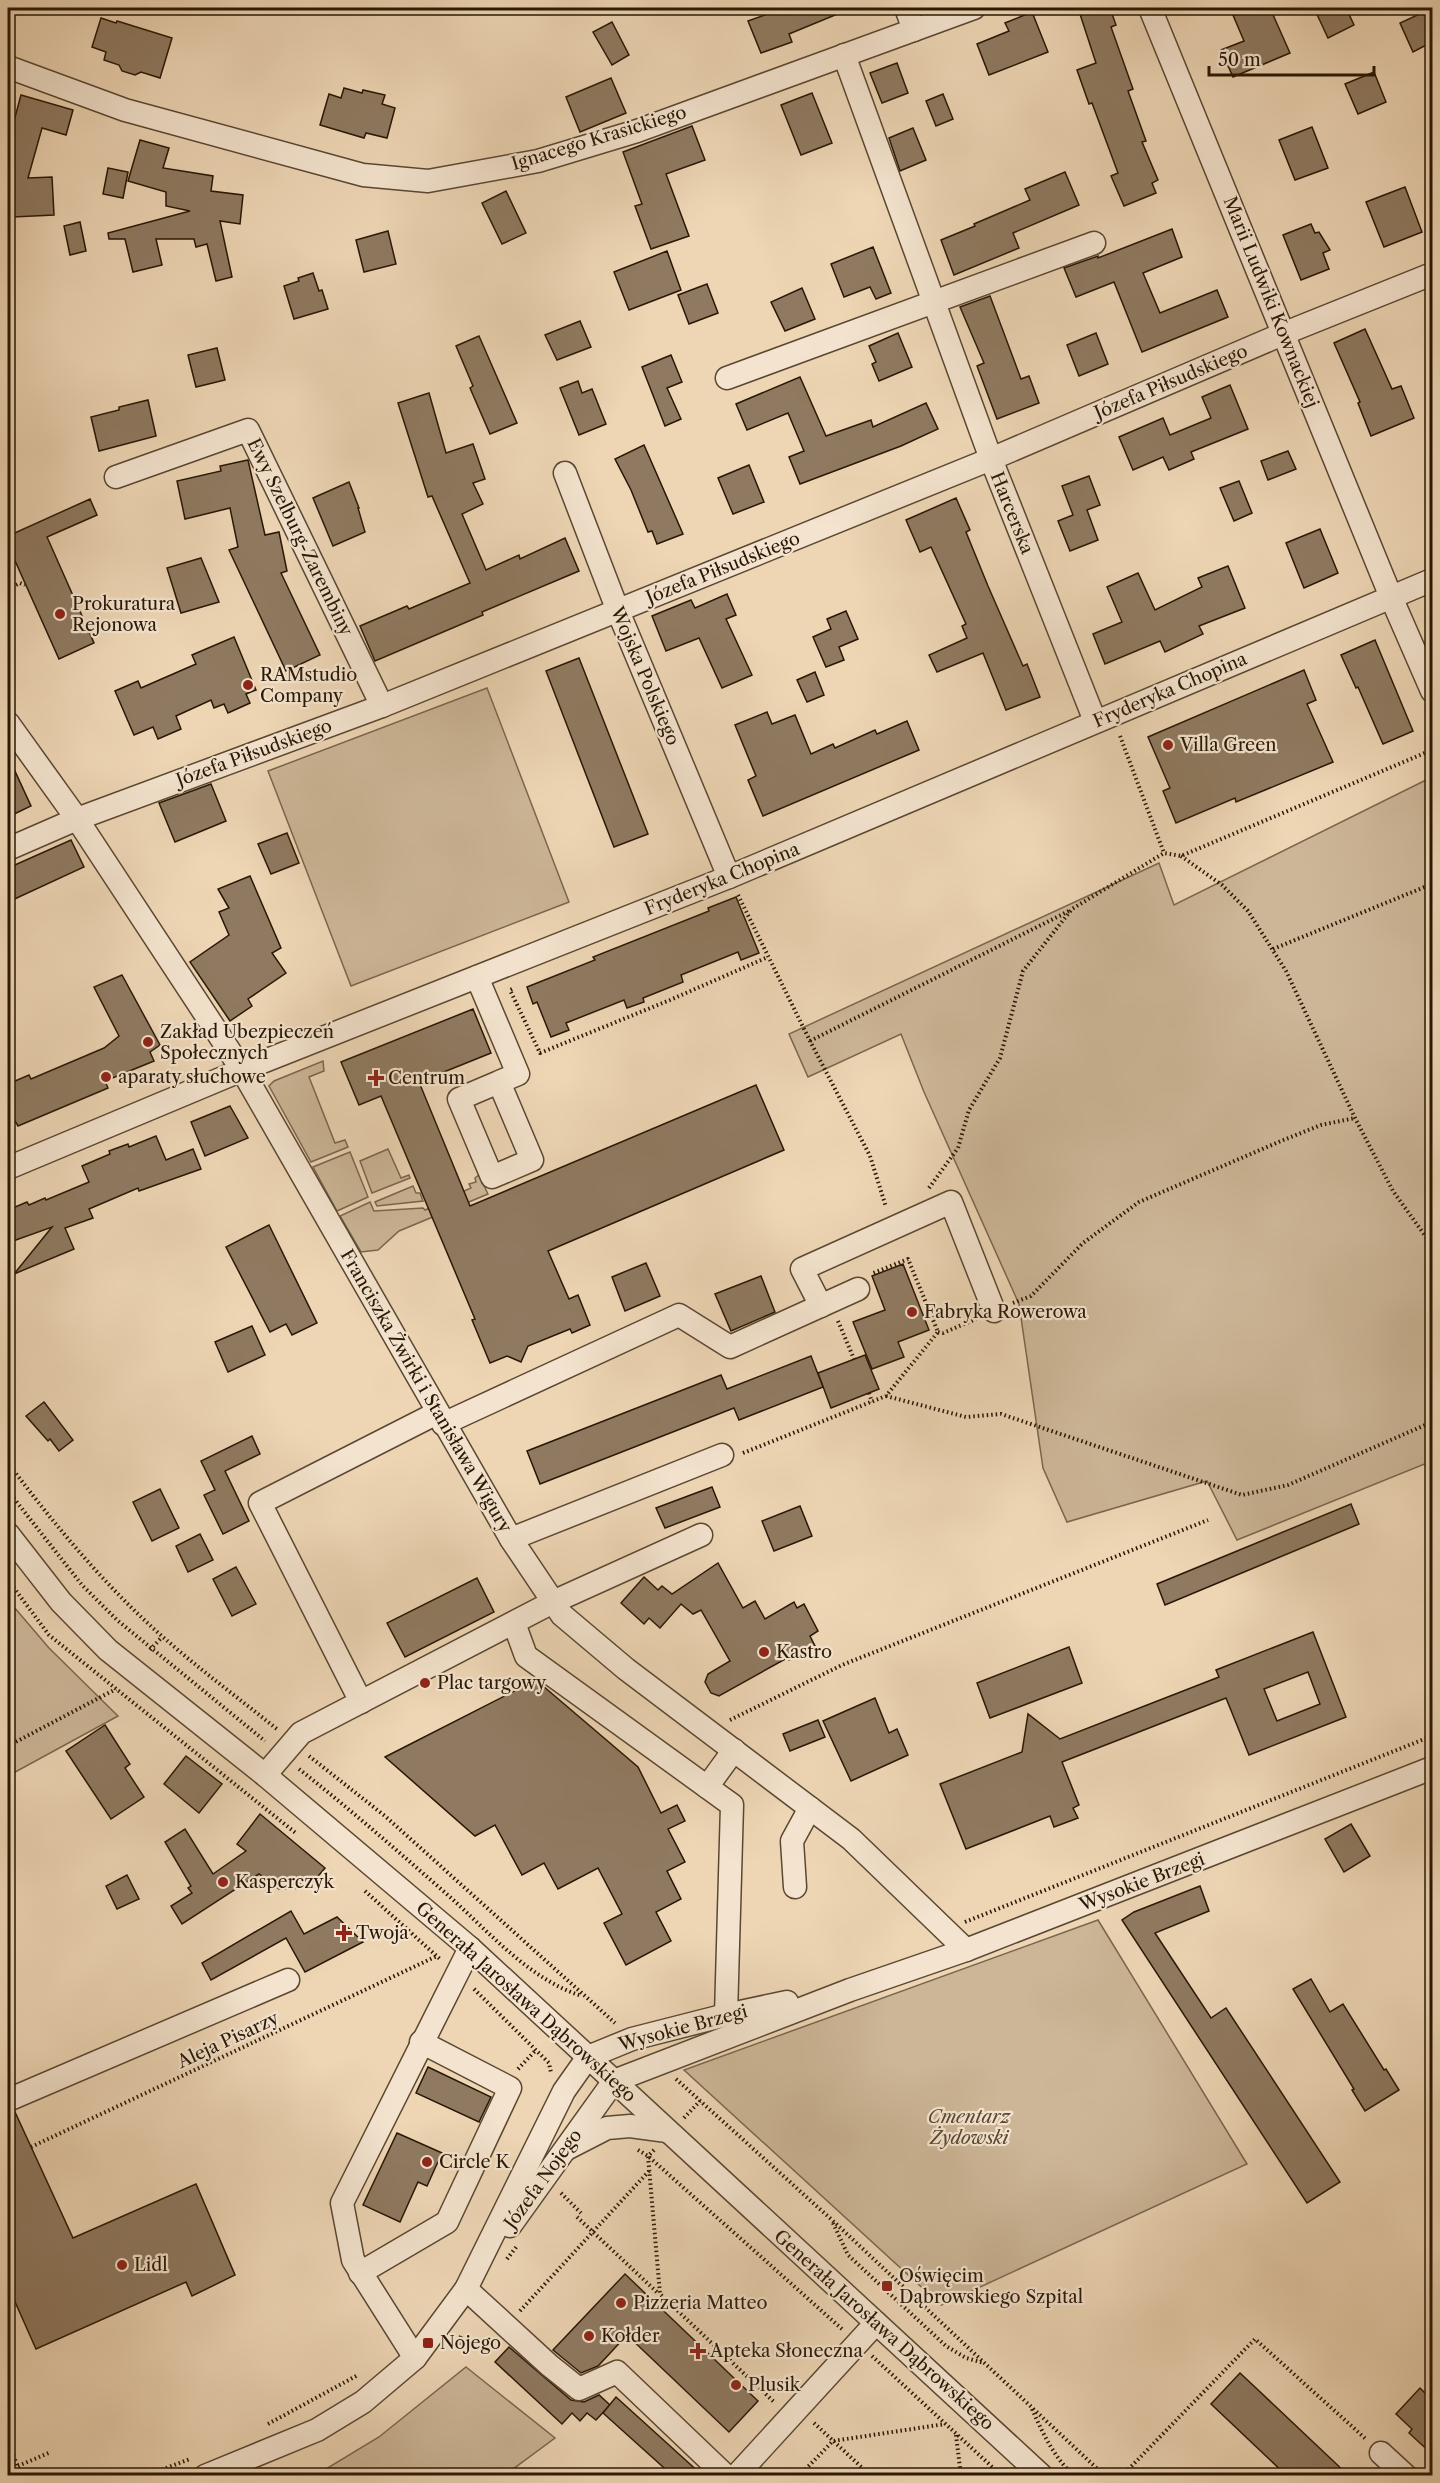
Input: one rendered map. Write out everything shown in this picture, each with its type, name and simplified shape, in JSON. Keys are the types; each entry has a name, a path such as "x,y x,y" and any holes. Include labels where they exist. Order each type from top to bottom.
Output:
{"street":[{"path":"906,8 914,30"},
{"name":"Ignacego Krasickiego","path":"8,68 125,111 363,176 428,181 538,160 637,131 974,8"},
{"name":"Marii Ludwiki Kownackiej","path":"1150,8 1285,333 1391,597 1432,691"},
{"name":"Harcerska","path":"844,55 991,459 1103,718"},
{"path":"727,378 1094,243"},
{"name":"Józefa Piłsudskiego","path":"8,849 77,819 382,706 618,611 991,459 1285,333 1432,274"},
{"name":"Ewy Szelburg-Zarembiny","path":"116,477 248,430 382,706"},
{"name":"Wojska Polskiego","path":"565,473 618,611 729,877"},
{"name":"Fryderyka Chopina","path":"8,1167 242,1070 729,877 1432,580"},
{"name":"Franciszka Żwirki i Stanisława Wigury","path":"8,723 77,819 242,1070 440,1419 511,1539 562,1615 626,1669 851,1839 966,1950"},
{"path":"477,977 518,1074 500,1082"},
{"path":"828,1309 802,1269 951,1202 994,1311"},
{"path":"361,1702 260,1503 440,1419 679,1315 730,1347 828,1309 862,1282"},
{"path":"511,1539 722,1455"},
{"name":"Generała Jarosława Dąbrowskiego","path":"8,1534 62,1602 108,1650 265,1775 470,1948 1042,2475"},
{"path":"265,1775 302,1733 554,1602 701,1535"},
{"path":"514,1623 526,1656 732,1805 726,2015"},
{"path":"706,1787 734,1750"},
{"name":"Wysokie Brzegi","path":"614,2081 850,1990 966,1950 1432,1768"},
{"path":"795,1887 792,1840 810,1808"},
{"path":"415,2358 353,2260 342,2203 470,1948"},
{"path":"8,2100 288,1980"},
{"name":"Wysokie Brzegi","path":"588,2057 632,2039 726,2015 850,1990"},
{"path":"360,2273 447,2222 510,2088 421,2042"},
{"name":"Józefa Nojego","path":"470,2283 564,2091 588,2057"},
{"name":"Józefa Nojego","path":"202,2466 317,2430 363,2402 415,2358 614,2081"},
{"path":"564,2150 607,2128 630,2126 668,2132"},
{"path":"470,2283 549,2365 579,2389 617,2372 726,2475"},
{"path":"736,2475 876,2323"},
{"path":"1381,2452 1406,2475"}],"path":[{"path":"8,589 20,583 25,585"},
{"path":"1103,718 1164,853"},
{"path":"1181,856 1432,750"},
{"path":"810,1041 1072,909 1164,853 1181,856 1222,885 1242,904 1273,949 1287,971 1355,1118 1394,1191 1426,1237 1432,1241"},
{"path":"729,877 870,1156 893,1228"},
{"path":"1273,949 1432,884"},
{"path":"924,1193 958,1148 969,1110 1000,1058 1023,971 1072,909"},
{"path":"510,990 540,1053 768,957"},
{"path":"938,1332 943,1333 1031,1296 1083,1243 1139,1202 1321,1125 1355,1118"},
{"path":"862,1282 908,1259 938,1332"},
{"path":"828,1309 854,1359"},
{"path":"722,1455 737,1456 886,1396 938,1332"},
{"path":"868,1393 872,1402"},
{"path":"886,1396 966,1417 1001,1414 1242,1495 1288,1485 1432,1422"},
{"path":"708,1731 842,1665 1208,1520"},
{"path":"8,1580 49,1635 299,1836"},
{"path":"9,1744 116,1690 162,1636"},
{"path":"945,1930 1432,1736"},
{"path":"361,1888 457,1973 549,2063 553,2082"},
{"name":"Aleja Pisarzy","path":"31,2147 437,1956"},
{"path":"585,1997 632,2039"},
{"path":"658,2064 832,2220 1105,2475"},
{"path":"660,2294 648,2156 668,2132 700,2101"},
{"path":"648,2156 1002,2475"},
{"path":"517,2314 650,2170"},
{"path":"558,2190 581,2213"},
{"path":"577,2217 794,2413 833,2441 870,2475"},
{"path":"832,2220 848,2255 946,2346 966,2358 985,2363"},
{"path":"458,2343 491,2343 495,2338"},
{"path":"1122,2475 1256,2339 1381,2452"},
{"path":"267,2425 360,2374"},
{"path":"1030,2406 1061,2464 1074,2475"},
{"path":"799,2475 833,2441 946,2424"},
{"path":"956,2434 961,2475"},
{"path":"8,2443 22,2475"},
{"path":"18,2466 51,2452"},
{"path":"145,2475 202,2466"}],"green space":[{"path":"487,688 569,902 351,986 268,771"},
{"path":"1432,777 1432,1461 1237,1540 1207,1481 1067,1522 1043,1468 1019,1304 924,1092 901,1034 808,1077 789,1034 1159,863 1174,905"},
{"path":"323,1061 324,1071 309,1077 335,1143 345,1140 348,1147 311,1162 269,1086 274,1081"},
{"path":"388,1149 401,1178 409,1175 410,1178 372,1193 360,1161"},
{"path":"350,1152 368,1197 337,1211 313,1167"},
{"path":"479,1175 488,1194 399,1231 378,1250 361,1252 340,1216 370,1202 374,1211 423,1208 425,1210 464,1194 462,1192 471,1188 469,1184 476,1182 475,1178"},
{"path":"413,1186 416,1193 420,1193 423,1201 377,1206 375,1202"},
{"path":"8,1600 49,1648 118,1716 8,1776"},
{"name":"Cmentarz Żydowski","path":"1098,1920 1247,2164 941,2305 684,2070"},
{"path":"466,2367 555,2438 505,2475 316,2475 379,2437"}],"building":[{"path":"784,8 852,8 789,34 792,42 761,53 748,21"},
{"path":"1078,8 1110,8 1116,25 1111,27 1133,89 1128,91 1146,141 1142,142 1158,180 1152,183 1156,193 1124,206 1111,176 1118,173 1077,70 1096,63"},
{"path":"1230,8 1270,8 1290,53 1233,77 1221,50 1244,41"},
{"path":"1314,8 1346,8 1354,25 1328,38"},
{"path":"1426,11 1432,24 1432,42 1413,52 1400,23"},
{"path":"1032,12 1048,52 989,75 977,44 1009,31 1005,23"},
{"path":"101,18 172,38 160,78 141,72 135,75 122,71 119,65 104,60 106,52 92,47"},
{"path":"612,22 629,55 612,65 593,32"},
{"path":"897,63 908,93 882,103 870,73"},
{"path":"1374,72 1386,102 1358,114 1345,84"},
{"path":"611,78 626,113 580,132 566,97"},
{"path":"344,88 362,93 363,90 385,95 382,104 395,108 387,138 366,133 364,138 320,125 329,94 341,98"},
{"path":"812,93 832,143 801,155 781,105"},
{"path":"943,94 953,119 936,126 926,101"},
{"path":"21,95 73,110 66,135 42,128 28,178 52,177 54,215 13,217 11,175 8,175 8,143"},
{"path":"692,126 705,160 666,174 689,236 651,249 635,206 642,204 623,152"},
{"path":"1312,127 1328,168 1295,180 1279,140"},
{"path":"913,128 926,160 900,171 889,138"},
{"path":"140,140 169,148 163,168 213,176 211,191 243,195 240,224 220,221 232,277 216,281 207,244 196,247 194,239 156,239 162,265 133,272 125,239 109,239 108,233 190,211 166,206 166,192 128,181"},
{"path":"108,168 128,172 123,198 103,194"},
{"path":"1065,172 1079,205 1013,233 1019,248 954,275 941,240 1030,200 1025,189"},
{"path":"1405,187 1422,232 1384,247 1366,202"},
{"path":"506,191 526,233 502,244 482,203"},
{"path":"80,222 86,251 70,255 64,226"},
{"path":"1311,224 1315,233 1319,232 1330,250 1323,253 1329,269 1301,280 1283,235"},
{"path":"1172,229 1182,257 1143,273 1160,313 1217,290 1228,317 1142,352 1114,282 1076,297 1064,268 1098,256 1098,258"},
{"path":"388,231 396,264 364,272 356,240"},
{"path":"873,247 891,293 876,299 870,287 844,297 831,264"},
{"path":"667,251 681,290 629,310 614,272"},
{"path":"313,273 328,309 294,319 284,286"},
{"path":"707,284 718,313 689,324 678,295"},
{"path":"802,288 815,319 785,331 771,302"},
{"path":"990,296 1021,379 1029,376 1039,403 997,419 977,366 984,363 960,307"},
{"path":"580,321 591,347 557,360 545,335"},
{"path":"1365,329 1392,389 1401,386 1414,418 1371,436 1358,403 1360,402 1334,343"},
{"path":"898,333 912,367 879,381 872,364 876,362 869,346"},
{"path":"1096,333 1108,364 1079,376 1067,345"},
{"path":"479,336 517,423 490,434 470,388 473,386 456,346"},
{"path":"217,348 225,380 196,387 188,355"},
{"path":"671,355 682,382 667,388 681,419 665,426 642,367"},
{"path":"800,377 826,436 871,420 873,427 926,403 938,429 901,446 800,484 789,457 804,451 788,413 747,430 736,404"},
{"path":"578,381 582,393 592,389 606,424 579,435 560,388"},
{"path":"1230,385 1248,429 1191,452 1194,459 1169,470 1163,457 1133,470 1119,437 1163,418 1170,435 1211,418 1202,397"},
{"path":"429,393 446,453 473,444 485,479 473,483 483,504 462,514 486,570 519,555 520,559 565,538 579,571 375,661 360,626 407,606 409,609 470,583 432,496 428,497 398,403"},
{"path":"148,400 156,436 99,451 91,417"},
{"path":"644,445 683,534 657,544 652,531 648,532 631,490 615,459"},
{"path":"1288,451 1296,469 1268,480 1261,461"},
{"path":"248,460 265,535 279,532 287,571 281,573 320,655 286,671 229,550 238,547 230,508 185,519 177,481 221,471 220,466"},
{"path":"749,465 764,502 733,514 718,478"},
{"path":"1089,476 1100,505 1087,510 1098,540 1070,551 1058,521 1073,515 1062,486"},
{"path":"1239,481 1252,513 1234,521 1220,488"},
{"path":"349,482 365,532 333,546 313,498"},
{"path":"956,498 970,530 966,532 988,586 1023,666 1027,664 1040,697 1006,710 983,653 937,672 929,655 967,638 962,626 966,624 931,547 920,552 906,520"},
{"name":"Prokuratura Rejonowa","path":"90,499 97,515 47,537 94,643 59,659 8,545 8,536"},
{"path":"1320,529 1338,573 1304,588 1286,543"},
{"path":"201,558 219,602 181,613 167,568"},
{"path":"1228,566 1245,608 1199,626 1203,634 1165,652 1160,641 1105,664 1093,634 1122,622 1107,587 1138,573 1155,610 1202,587 1198,578"},
{"path":"727,594 736,615 726,619 752,675 722,688 699,638 666,651 652,616 691,600 695,608"},
{"path":"846,611 858,639 839,647 844,660 826,667 813,637 831,629 827,619"},
{"path":"234,637 256,690 246,694 250,703 228,713 224,704 214,708 211,700 176,716 181,729 158,739 153,727 134,735 115,691 138,681 141,688 196,664 192,655"},
{"path":"1375,640 1413,731 1383,744 1341,655"},
{"path":"579,658 648,834 614,847 546,671"},
{"path":"1304,670 1316,700 1307,704 1333,762 1236,802 1235,798 1176,823 1163,791 1170,788 1148,737"},
{"path":"815,672 824,695 807,702 797,680"},
{"path":"767,712 772,724 795,715 811,754 833,744 835,748 875,730 877,734 907,721 919,750 763,816 748,780 756,776 735,725"},
{"path":"8,756 31,806 8,817"},
{"path":"211,784 226,821 175,842 159,803"},
{"path":"287,833 299,863 271,874 258,844"},
{"path":"71,840 84,867 8,902 8,868"},
{"path":"250,876 281,948 272,953 286,973 248,999 252,1006 230,1021 190,962 229,935 219,912 229,908 218,889"},
{"path":"736,897 759,953 741,960 738,952 681,975 683,982 643,998 644,1002 627,1008 624,1000 566,1023 569,1030 551,1037 537,1002 533,1004 527,987 595,960 593,957 709,911 708,908"},
{"path":"122,975 160,1045 150,1052 154,1061 105,1081 108,1088 18,1126 15,1121 8,1125 8,1084 29,1075 31,1079 104,1048 119,1036 94,987"},
{"path":"473,1009 491,1053 419,1082 470,1206 756,1085 784,1150 548,1251 569,1299 578,1295 590,1325 572,1333 570,1329 528,1346 521,1362 507,1356 490,1363 472,1320 475,1319 381,1096 359,1105 341,1062"},
{"path":"230,1106 248,1138 205,1156 191,1122"},
{"path":"156,1136 166,1160 193,1149 201,1169 139,1191 138,1188 89,1209 93,1218 65,1228 74,1249 14,1274 52,1227 13,1241 8,1228 8,1210 27,1202 29,1205 45,1198 46,1200 89,1182 82,1166 110,1154 109,1151 128,1144 129,1147"},
{"path":"269,1225 317,1323 292,1335 286,1324 270,1332 226,1247"},
{"path":"646,1263 660,1296 625,1311 612,1277"},
{"path":"903,1264 929,1330 898,1342 904,1357 872,1369 853,1322 885,1310 872,1276"},
{"path":"761,1276 775,1312 731,1331 715,1294"},
{"path":"252,1326 265,1355 228,1372 215,1342"},
{"path":"865,1355 879,1389 831,1408 818,1373"},
{"path":"811,1356 823,1387 739,1420 734,1408 540,1484 527,1451 721,1375 727,1389"},
{"path":"44,1402 73,1440 59,1451 26,1416"},
{"path":"252,1436 260,1454 225,1471 249,1521 223,1534 204,1495 215,1490 201,1461"},
{"path":"712,1487 720,1507 665,1528 656,1508"},
{"path":"160,1489 179,1528 152,1541 133,1502"},
{"path":"1351,1504 1359,1524 1165,1605 1157,1584"},
{"path":"800,1506 812,1536 774,1551 762,1521"},
{"path":"200,1534 213,1560 188,1572 176,1546"},
{"path":"718,1563 743,1608 755,1601 765,1619 794,1602 797,1608 804,1604 818,1631 810,1636 815,1646 789,1660 787,1658 719,1696 711,1693 705,1682 708,1674 730,1661 701,1610 693,1614 681,1604 660,1628 649,1618 644,1624 621,1603 644,1577 658,1590 662,1586 672,1594"},
{"path":"236,1567 256,1604 232,1616 213,1579"},
{"path":"477,1578 494,1612 405,1657 387,1623"},
{"path":"1313,1632 1346,1717 1249,1755 1226,1698 1062,1762 1079,1805 1073,1808 1078,1818 1054,1827 1050,1816 966,1849 940,1784 1022,1752 1028,1714 1060,1739 1219,1677 1216,1670","holes":["1308,1672 1320,1704 1277,1721 1264,1689"]},
{"path":"1069,1647 1082,1683 990,1718 977,1683"},
{"path":"536,1680 638,1767 661,1813 677,1805 685,1821 668,1829 685,1862 667,1871 681,1899 656,1912 671,1941 626,1965 604,1923 622,1914 598,1868 558,1889 544,1863 522,1875 495,1825 475,1836 385,1757"},
{"path":"875,1698 889,1733 897,1729 908,1755 851,1781 823,1721"},
{"path":"818,1720 825,1737 790,1751 783,1734"},
{"path":"105,1725 130,1764 125,1768 144,1797 111,1819 66,1751"},
{"path":"186,1756 222,1784 199,1813 164,1784"},
{"path":"260,1814 325,1868 308,1888 279,1889 259,1874 182,1924 171,1906 192,1893 188,1888 191,1886 165,1842 185,1829 213,1874 246,1851 237,1844"},
{"path":"1351,1824 1370,1856 1344,1872 1325,1839"},
{"path":"127,1875 139,1899 117,1909 106,1886"},
{"path":"1200,1886 1209,1911 1155,1933 1211,2018 1226,2008 1340,2182 1307,2203 1122,1920 1134,1912"},
{"path":"291,1911 304,1934 337,1917 363,1942 305,1972 286,1938 211,1980 202,1963"},
{"path":"1311,1979 1330,2012 1343,2004 1399,2090 1365,2111 1293,1989"},
{"path":"428,2067 491,2097 479,2122 416,2093"},
{"name":"Lidl","path":"15,2112 73,2238 196,2184 235,2275 192,2296 186,2282 36,2349 8,2286 8,2113"},
{"path":"397,2133 442,2153 427,2186 418,2182 400,2222 363,2205"},
{"path":"625,2274 758,2401 729,2432 627,2335 598,2366 581,2373 553,2350"},
{"path":"509,2347 571,2400 584,2402 599,2395 610,2405 596,2420 587,2413 580,2421 572,2413 562,2424 495,2362"},
{"path":"1240,2373 1348,2475 1286,2475 1211,2404"},
{"path":"1420,2388 1432,2400 1432,2454 1409,2433 1412,2429 1396,2414"},
{"path":"616,2397 702,2475 672,2475 603,2413"}],"place":[{"name":"Prokuratura Rejonowa","path":"60,614"},
{"name":"RAMstudio Company","path":"248,685"},
{"name":"Villa Green","path":"1168,745"},
{"name":"Zakład Ubezpieczeń Społecznych","path":"148,1042"},
{"name":"aparaty słuchowe","path":"106,1077"},
{"name":"Centrum","path":"376,1078"},
{"name":"Fabryka Rowerowa","path":"912,1312"},
{"name":"Kastro","path":"764,1652"},
{"name":"Plac targowy","path":"425,1683"},
{"name":"Kasperczyk","path":"223,1882"},
{"name":"Twoja","path":"344,1933"},
{"name":"Circle K","path":"427,2162"},
{"name":"Lidl","path":"122,2265"},
{"name":"Oświęcim Dąbrowskiego Szpital","path":"887,2286"},
{"name":"Pizzeria Matteo","path":"621,2303"},
{"name":"Kołder","path":"589,2336"},
{"name":"Nojego","path":"428,2343"},
{"name":"Apteka Słoneczna","path":"698,2351"},
{"name":"Plusik","path":"736,2385"}]}
